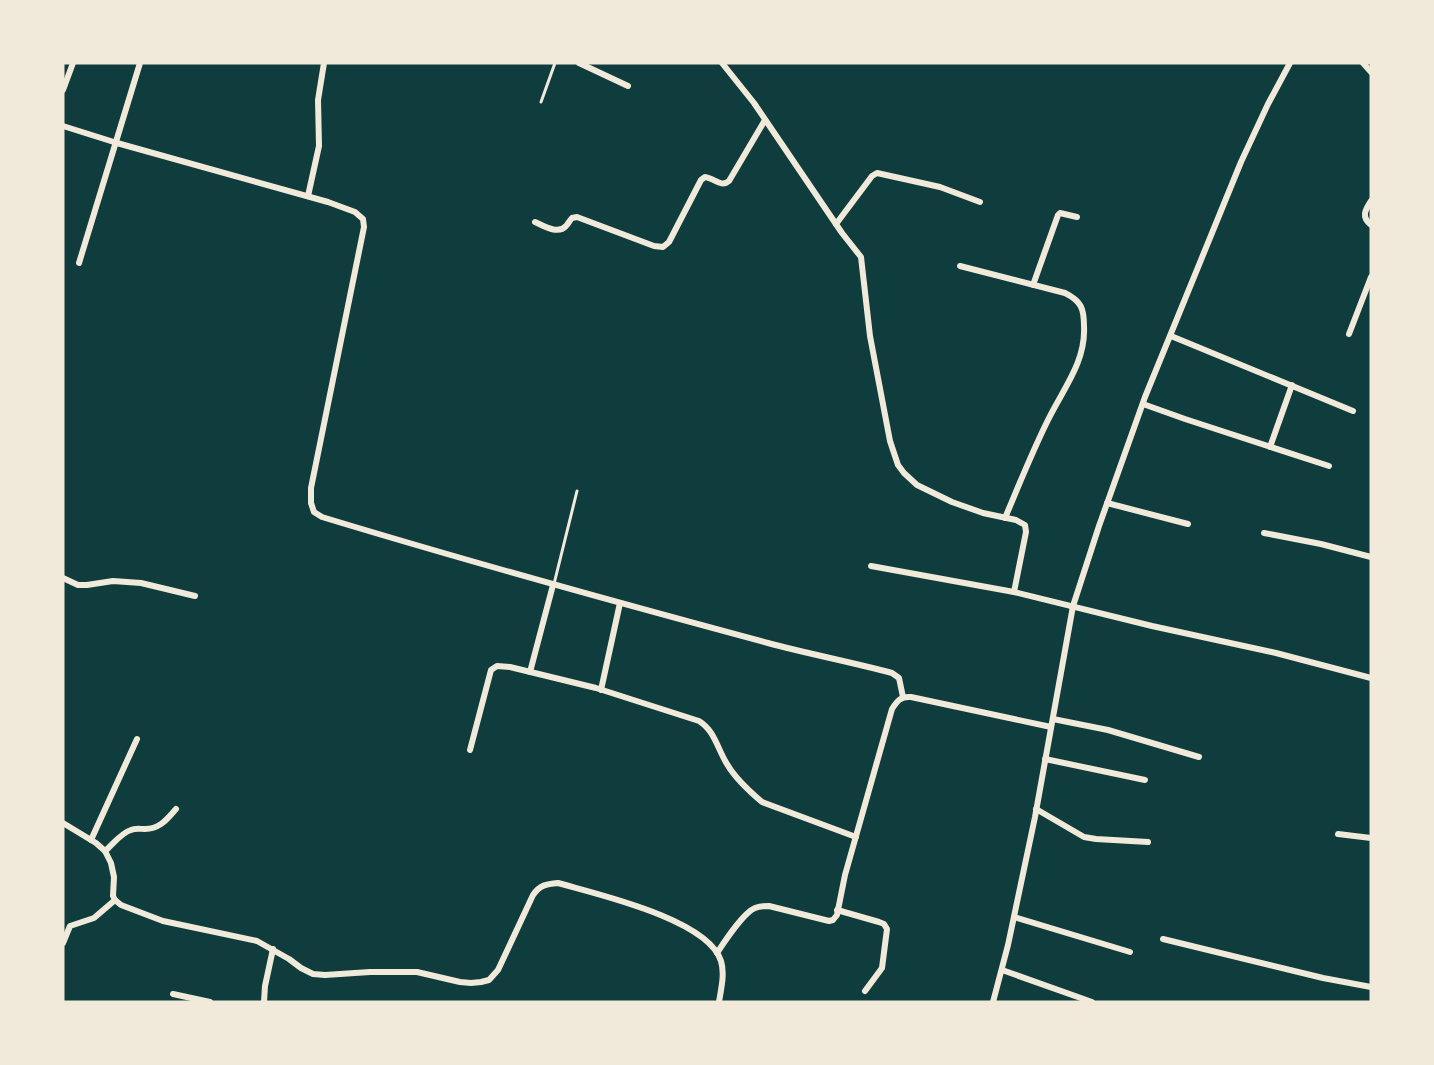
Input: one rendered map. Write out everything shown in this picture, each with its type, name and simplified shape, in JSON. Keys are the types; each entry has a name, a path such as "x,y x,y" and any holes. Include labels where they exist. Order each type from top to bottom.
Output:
{"street":[{"path":"63,90 73,63"},
{"path":"79,263 140,63"},
{"path":"308,196 319,146 318,100 324,63"},
{"path":"579,63 628,86"},
{"path":"595,70 600,63"},
{"path":"723,63 861,257 870,336 890,441 898,465 917,484 944,498 969,509 1020,521 1026,528 1014,592"},
{"path":"993,1002 1014,917 1036,809 1073,606 1143,404 1241,162 1290,63"},
{"path":"1363,63 1371,72"},
{"path":"535,222 559,230 564,229 572,218 577,217 663,248 669,242 701,180 705,177 722,184 729,182 765,120"},
{"path":"63,126 308,196 355,212 363,219 364,227 311,488 311,503 314,512 322,517 439,553 553,585 892,673 899,678 903,697"},
{"path":"836,224 872,176 881,173 940,187 980,202"},
{"path":"1371,201 1365,220 1371,225"},
{"path":"1033,285 1058,215 1060,213 1077,217"},
{"path":"960,266 1065,293 1077,300 1084,317 1084,342 1078,365 1048,420 1005,518"},
{"path":"1349,334 1371,277"},
{"path":"1171,336 1353,411"},
{"path":"1270,447 1292,385"},
{"path":"1143,404 1329,466"},
{"path":"1107,503 1188,524"},
{"path":"1264,533 1371,557"},
{"path":"871,566 1014,592 1152,626 1276,653 1371,678"},
{"path":"63,578 78,585 113,581 141,583 195,596"},
{"path":"530,672 553,585"},
{"path":"601,690 620,603"},
{"path":"470,750 493,667 502,666 530,672 601,690 699,720 710,730 728,766 762,802 856,837"},
{"path":"717,953 744,917 754,908 769,906 829,921 835,918 892,709 899,699 911,697 1051,727"},
{"path":"1053,719 1108,730 1199,757"},
{"path":"91,840 137,740"},
{"path":"1045,759 1145,780"},
{"path":"105,851 128,830 156,828 163,824 176,809"},
{"path":"1036,809 1084,837 1148,842"},
{"path":"63,823 105,851 114,877 113,896 121,905 163,921 263,943 317,975 417,972 460,982 489,980 498,970 533,895 539,887 558,883 659,914 693,932 708,943 721,961 723,976 719,1002"},
{"path":"1338,834 1371,838"},
{"path":"63,943 70,926 94,918 115,900"},
{"path":"837,910 879,922 887,929 882,968 865,991"},
{"path":"1014,917 1130,952"},
{"path":"1163,939 1304,974 1371,987"},
{"path":"264,1002 273,949"},
{"path":"1002,970 1092,1002"},
{"path":"173,994 210,1002"}],"lane":[{"path":"542,102 555,63"},
{"path":"553,585 577,491"}]}
